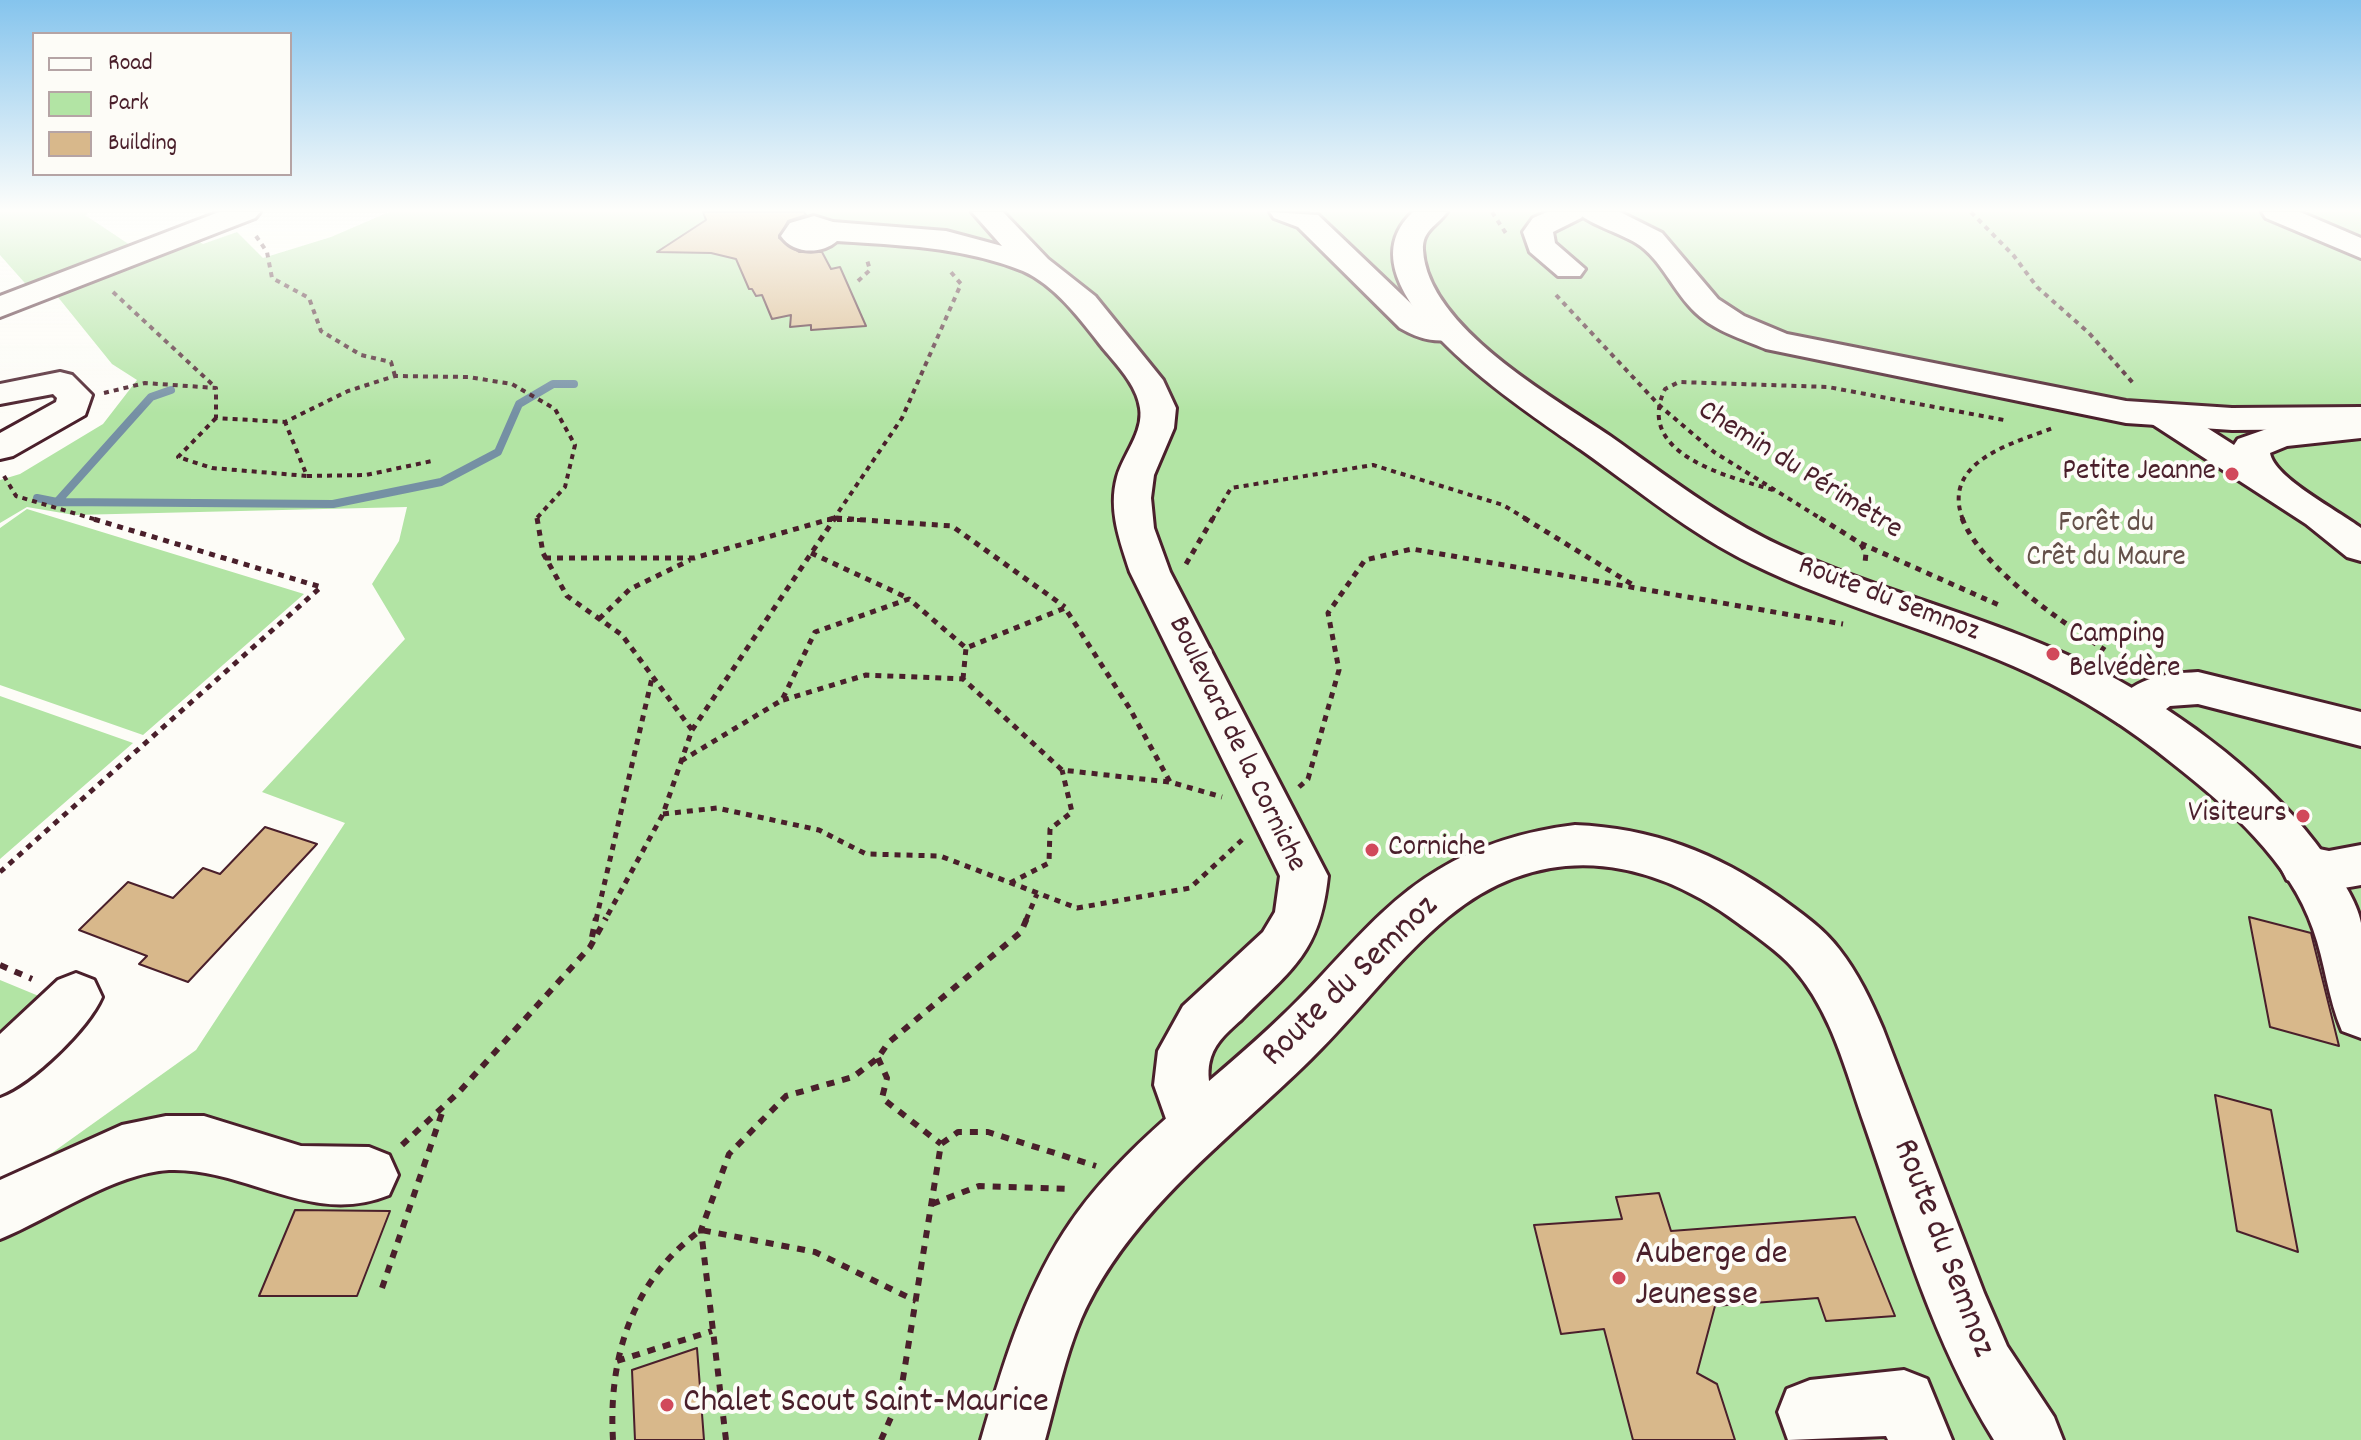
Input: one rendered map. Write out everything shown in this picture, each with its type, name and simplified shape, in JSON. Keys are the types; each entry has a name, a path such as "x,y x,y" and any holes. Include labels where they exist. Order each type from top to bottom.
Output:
{"main road":[{"path":"7,299 69,279"},
{"name":"Boulevard de la Corniche","path":"1054,279 1084,303 1111,333 1146,380 1158,408 1156,428 1136,475 1132,498 1135,528 1164,601 1304,876 1305,902 1297,927 1273,958 1215,1007 1198,1026 1185,1051 1178,1076 1185,1107 1196,1128"},
{"path":"1368,279 1411,321 1428,330 1448,331"},
{"name":"Route du Semnoz","path":"1415,279 1421,294 1448,331 1509,382 1703,519 1767,556 2031,654 2071,673 2133,711 2210,769 2275,829 2327,901 2350,965 2361,1014"},
{"path":"1685,279 1707,306 1732,323 1778,342 2105,408 2239,428 2316,430"},
{"path":"0,394 60,382 75,395 73,407 0,448"},
{"path":"2105,408 2276,487"},
{"path":"2164,416 2361,418"},
{"path":"2164,416 2276,487 2361,548"},
{"path":"2276,487 2254,468 2251,447 2281,435 2361,427"},
{"path":"2133,711 2160,690 2198,688 2361,729"},
{"name":"Route du Semnoz","path":"1196,1128 1296,1039 1418,915 1454,885 1494,864 1569,843 1611,844 1655,854 1702,873 1745,898 1812,953 1839,990 1883,1094 1985,1368 2031,1440"},
{"path":"2304,866 2329,871 2361,865"},
{"path":"0,1070 76,997"},
{"path":"1013,1440 1066,1285 1102,1233 1119,1173 1196,1128"},
{"path":"0,1210 122,1153 166,1143 204,1143 301,1174 369,1175"},
{"path":"1820,1440 1810,1412 1904,1402 1920,1440"}],"path":[{"path":"100,279 216,388 216,418 178,457 212,468 307,476 366,475 432,461"},
{"path":"274,279 309,298 321,331 361,355 391,362 395,376"},
{"name":"Chemin du Périmètre","path":"1560,279 1660,406 1714,452 1860,543 2006,608"},
{"path":"2031,279 2089,333 2164,416"},
{"path":"369,1175 445,1106 590,947 663,814 692,730 902,418 956,297"},
{"path":"216,418 285,422 348,391 395,376 468,377 512,384 555,409 575,445 565,487 535,520 545,558 567,596 622,635 692,730"},
{"path":"73,407 123,385 166,382 216,388"},
{"path":"1783,494 1712,469 1677,451 1659,429 1660,406 1665,389 1679,382 1744,382 1841,389 1940,410 2012,421"},
{"path":"285,422 307,476"},
{"path":"2049,423 2061,424 1984,456 1962,483 1958,511 1975,537 2045,608 2107,651"},
{"path":"1164,601 1231,488 1373,465 1503,505 1637,588"},
{"path":"0,469 16,496 321,587 0,872"},
{"path":"599,619 630,589 694,558 834,518 952,526 1065,608 1130,709 1170,782"},
{"path":"663,814 717,808 819,830 866,854 940,856 1077,908 1190,888 1308,779 1339,670 1328,613 1365,560 1412,549 1814,621 1864,627 1914,613"},
{"path":"811,553 909,599 966,648"},
{"path":"545,558 694,558"},
{"path":"782,700 815,632 909,599"},
{"path":"966,648 1065,608"},
{"path":"963,679 966,648"},
{"path":"679,762 782,700 866,675 963,679 1062,770 1072,812 1050,829 1049,863 1010,883"},
{"path":"590,947 653,677"},
{"path":"1062,770 1170,782 1273,811"},
{"path":"726,1440 701,1230 729,1154 786,1096 853,1077 878,1058 888,1043 1021,932 1037,894"},
{"path":"878,1058 887,1078 882,1098 941,1144"},
{"path":"382,1288 445,1106"},
{"path":"881,1440 900,1397 941,1144 958,1132 988,1132 1119,1173"},
{"path":"1087,1173 1119,1173"},
{"path":"932,1204 979,1186 1072,1189 1079,1181"},
{"path":"613,1440 612,1386 616,1361 647,1282 680,1243 701,1230 815,1252 916,1301"},
{"path":"616,1361 712,1331"}],"green space":[{"name":"Forêt du Crêt du Maure","path":"21,279 2361,279 2361,1440 0,1440 0,1190 196,1050 345,823 262,792 405,639 372,584 399,541 407,507 74,515 27,507 0,523 0,480 20,474 103,424 137,380 112,364 53,291 31,290"},
{"path":"27,509 304,594 143,735 0,685 0,528"},
{"path":"0,696 133,743 0,859"},
{"path":"0,980 46,999 0,1043"}],"building":[{"path":"745,279 845,279 866,326 811,330 811,325 790,327 791,315 772,319 762,295 756,296"},
{"path":"265,827 317,844 188,982 139,964 147,956 79,930 128,882 173,898 203,868 220,874"},
{"path":"2249,917 2311,933 2339,1046 2270,1027"},
{"path":"2215,1095 2271,1110 2298,1252 2237,1231"},
{"path":"1659,1193 1671,1231 1855,1217 1895,1316 1826,1321 1818,1298 1715,1306 1697,1373 1717,1384 1735,1440 1633,1440 1604,1329 1561,1334 1534,1225 1622,1219 1616,1197"},
{"path":"295,1210 390,1211 357,1296 259,1296"},
{"name":"Chalet Scout Saint-Maurice","path":"697,1348 704,1440 635,1440 632,1370"}],"waterway":[{"path":"57,502 333,504 441,482 498,452 519,404 553,384 574,384"},
{"path":"57,502 151,397 171,390"},
{"path":"37,498 57,502"}],"place":[{"name":"Petite Jeanne","path":"2232,474"},
{"name":"Camping Belvédère","path":"2053,654"},
{"name":"Visiteurs","path":"2303,816"},
{"name":"Corniche","path":"1372,850"},
{"name":"Auberge de Jeunesse","path":"1619,1278"},
{"name":"Chalet Scout Saint-Maurice","path":"667,1405"}]}
